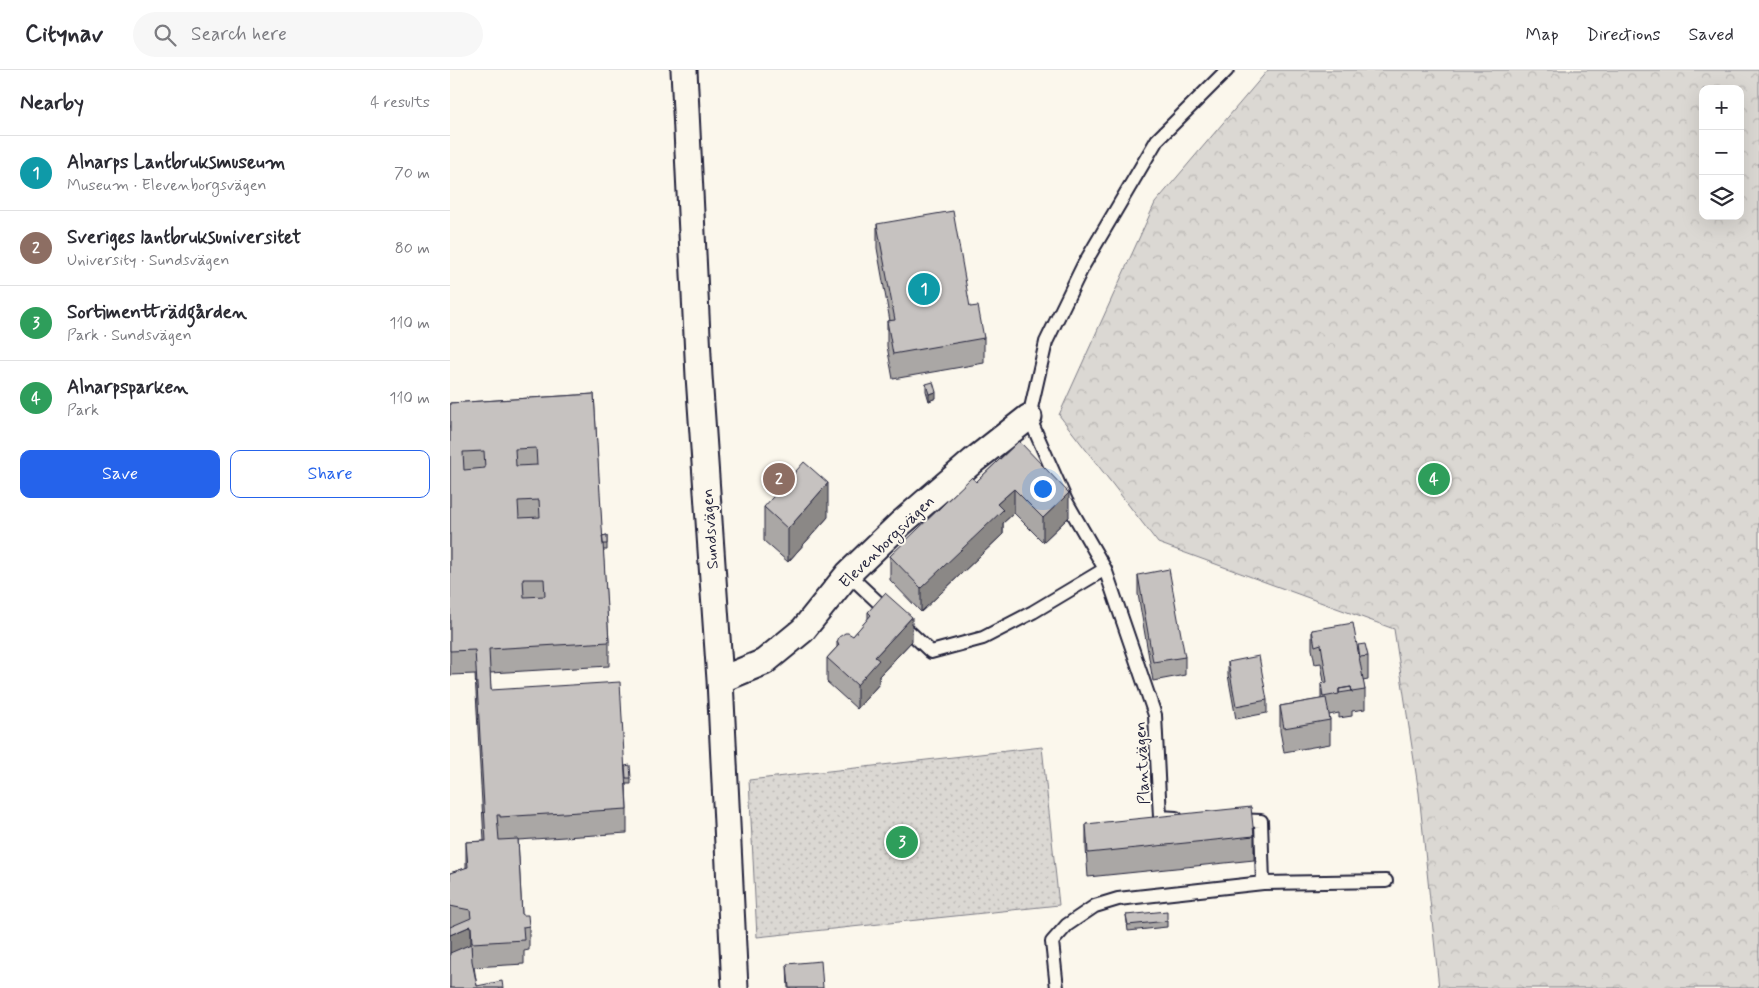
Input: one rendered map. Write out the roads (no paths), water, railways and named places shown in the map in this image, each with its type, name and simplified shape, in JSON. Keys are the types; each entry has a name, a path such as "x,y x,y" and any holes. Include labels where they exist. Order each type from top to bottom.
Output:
{"street":[{"name":"Sundsvägen","path":"684,70 699,376 720,680 735,988"},
{"name":"Elevenborgsvägen","path":"720,680 764,662 803,630 848,574 900,524 1029,417"}],"lane":[{"path":"1029,417 1046,342 1083,266 1157,140 1227,70"},
{"name":"Plantvägen","path":"1029,417 1066,501 1105,569 1131,641 1155,715 1160,817 1187,818"},
{"path":"848,574 932,652 983,638 1033,612 1105,569"},
{"path":"1224,820 1261,821 1263,883"},
{"path":"1057,988 1052,942 1067,925 1095,906 1118,899 1263,883 1386,881"}],"place":[{"name":"Alnarps Lantbruksmuseum","path":"924,289"},
{"name":"Sveriges lantbruksuniversitet","path":"779,479"},
{"name":"Alnarpsparken","path":"1434,479"},
{"name":"Sortimentträdgården","path":"902,842"}]}
